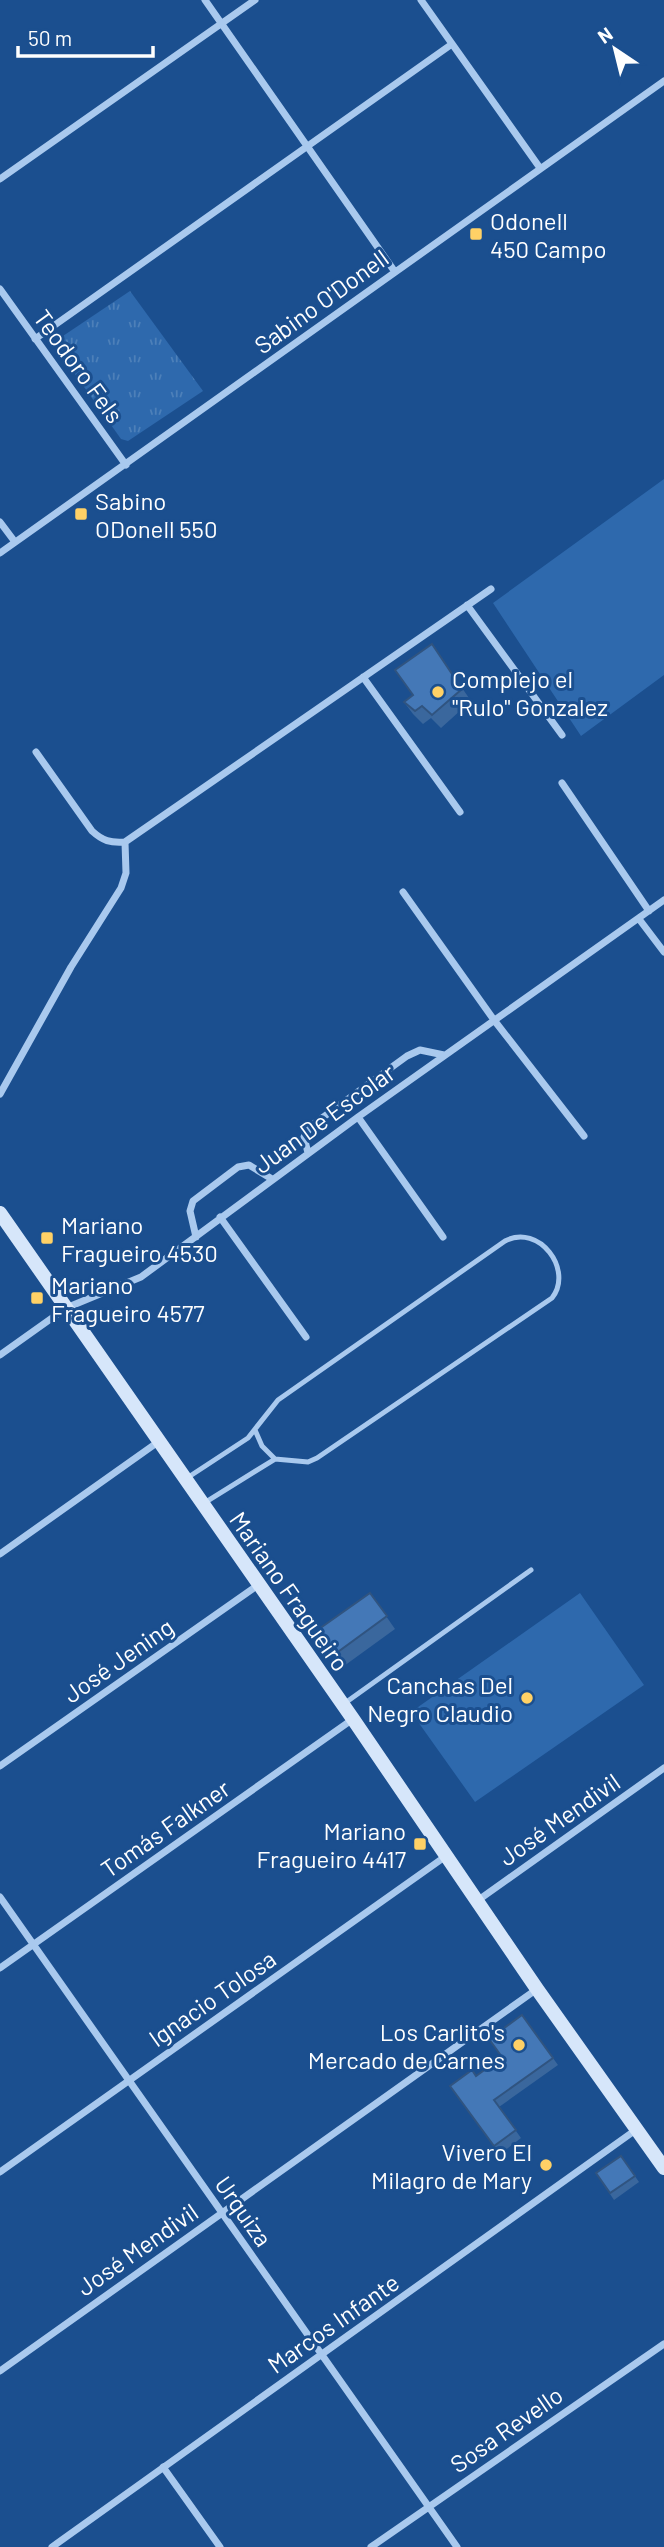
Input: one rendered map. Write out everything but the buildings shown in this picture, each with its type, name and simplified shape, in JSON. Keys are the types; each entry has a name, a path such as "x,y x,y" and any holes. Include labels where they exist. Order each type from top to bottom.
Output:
{"main road":[{"name":"Mariano Fragueiro","path":"0,1213 353,1719 476,1902 664,2168"}],"street":[{"path":"205,0 395,272"},
{"path":"0,179 255,0"},
{"path":"421,0 540,168"},
{"path":"36,339 452,44"},
{"name":"Sabino O'Donell","path":"0,553 664,81"},
{"name":"Teodoro Fels","path":"0,289 126,465"},
{"path":"0,522 15,542"},
{"path":"36,752 92,831 102,840 125,842 491,589"},
{"path":"467,606 562,735"},
{"path":"363,677 460,812"},
{"path":"562,783 649,911"},
{"path":"0,1094 71,967 121,888 126,873 125,842"},
{"path":"403,892 494,1020 584,1136"},
{"name":"Juan De Escolar","path":"0,1355 66,1308 141,1277 308,1153 664,900"},
{"path":"639,919 664,952"},
{"path":"308,1153 304,1137 310,1126 407,1056 420,1049 444,1055"},
{"path":"358,1117 443,1237"},
{"path":"196,1237 190,1211 193,1201 202,1194 238,1167 249,1166 272,1179"},
{"path":"220,1217 306,1337"},
{"path":"0,1553 158,1442"},
{"name":"José Jening","path":"0,1766 258,1585"},
{"name":"Tomás Falkner","path":"0,1968 353,1719"},
{"name":"José Mendivil","path":"476,1902 664,1768"},
{"name":"Ignacio Tolosa","path":"0,2172 446,1856"},
{"name":"Urquiza","path":"0,1897 457,2547"},
{"name":"José Mendivil","path":"0,2371 537,1989"},
{"name":"Marcos Infante","path":"52,2547 637,2129"},
{"name":"Sosa Revello","path":"371,2547 664,2343"},
{"path":"163,2467 220,2547"}],"lane":[{"path":"184,1480 247,1438 278,1400 505,1241 514,1236 524,1236 536,1240 548,1250 556,1264 560,1280 558,1290 552,1298 317,1458 308,1462 275,1459 202,1505"},
{"path":"255,1430 262,1446 275,1459"},
{"path":"342,1705 531,1570"}],"green space":[{"path":"130,291 203,391 128,441 121,439 60,353 60,338"},
{"path":"664,479 664,675 581,736 493,603"},
{"name":"Canchas Del Negro Claudio","path":"580,1593 644,1685 475,1802 411,1712"}],"place":[{"name":"Odonell 450 Campo","path":"476,234"},
{"name":"Sabino ODonell 550","path":"81,514"},
{"name":"Complejo el \"Rulo\" Gonzalez","path":"438,692"},
{"name":"Mariano Fragueiro 4530","path":"47,1238"},
{"name":"Mariano Fragueiro 4577","path":"37,1298"},
{"name":"Canchas Del Negro Claudio","path":"527,1698"},
{"name":"Mariano Fragueiro 4417","path":"420,1844"},
{"name":"Los Carlito's Mercado de Carnes","path":"519,2045"},
{"name":"Vivero El Milagro de Mary","path":"546,2165"}]}
